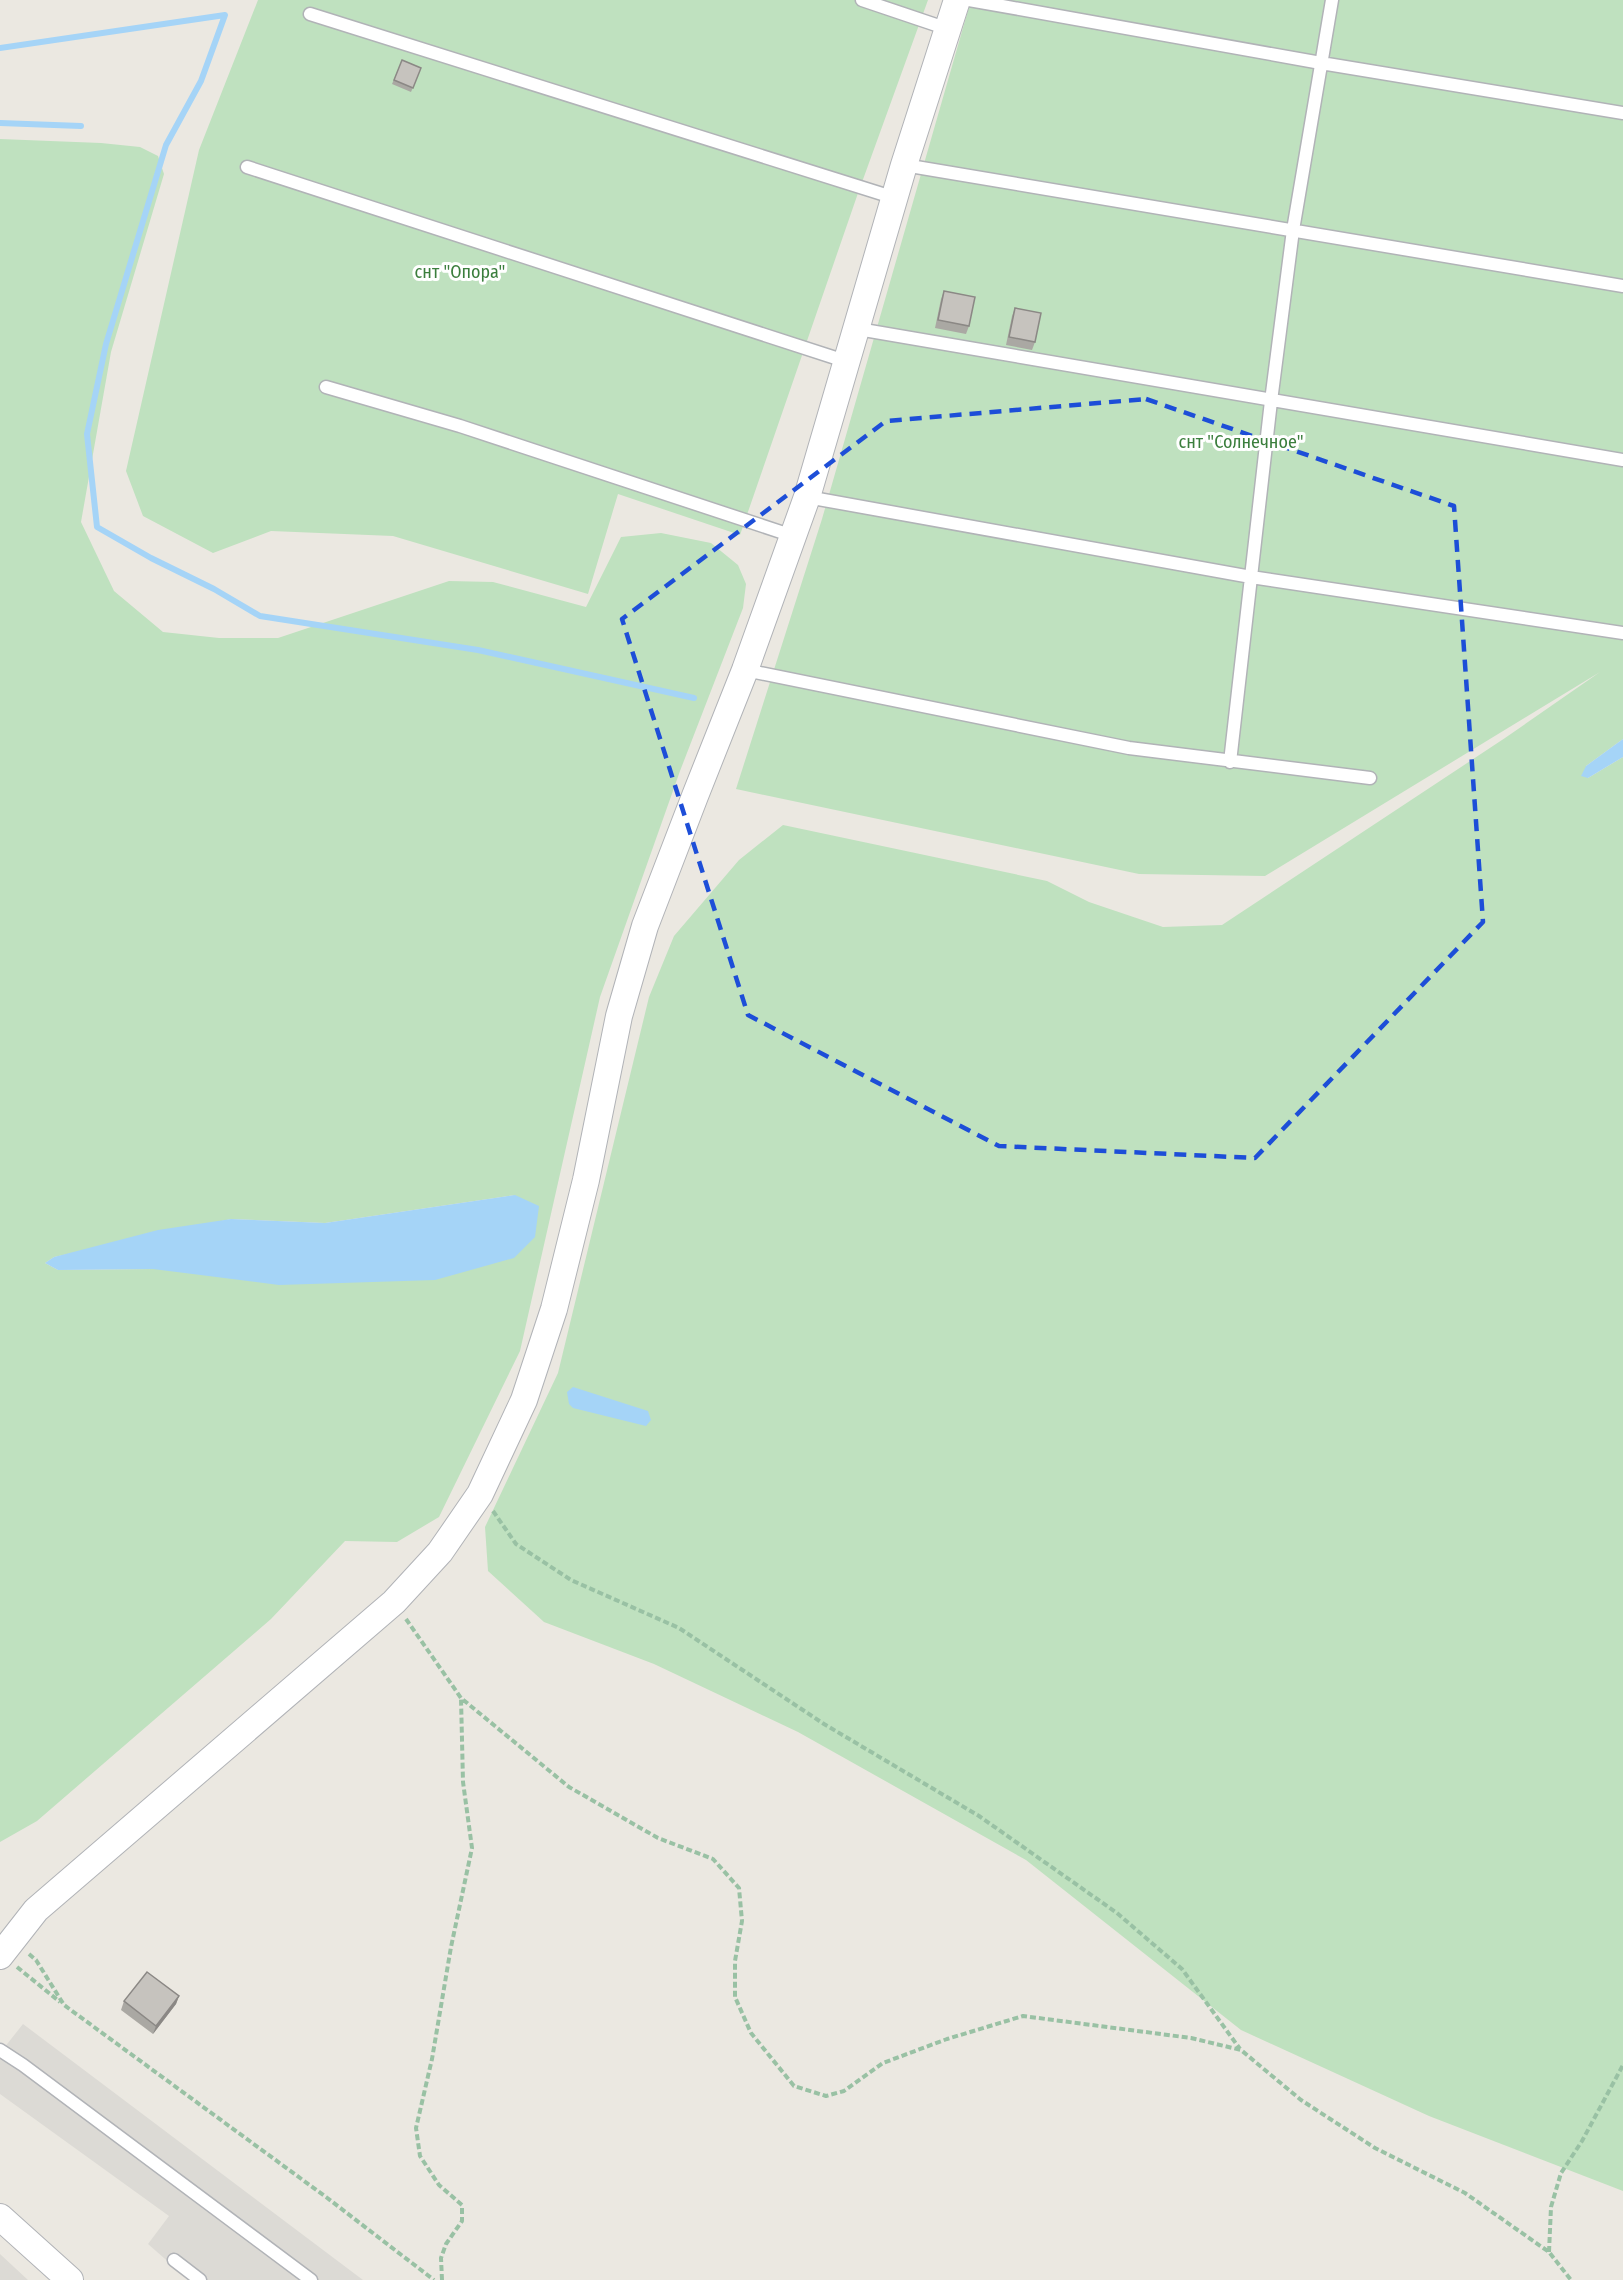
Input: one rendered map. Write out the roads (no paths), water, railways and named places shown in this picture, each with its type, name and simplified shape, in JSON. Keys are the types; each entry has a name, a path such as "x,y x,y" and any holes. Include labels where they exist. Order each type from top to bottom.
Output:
{"street":[{"path":"5,1950 36,1910 394,1602 440,1552 480,1494 524,1400 554,1309 586,1180 619,1016 645,926 745,670 807,497 904,165 957,0"},
{"path":"0,2217 70,2280"}],"lane":[{"path":"862,0 948,29"},
{"path":"969,0 1321,63 1623,113"},
{"path":"1230,762 1293,230 1332,0"},
{"path":"310,14 895,198"},
{"path":"904,165 1623,286"},
{"path":"247,167 848,362"},
{"path":"858,328 1623,460"},
{"path":"326,387 460,426 793,536"},
{"path":"807,497 1251,577 1623,633"},
{"path":"745,670 1129,748 1370,778"},
{"path":"0,2050 311,2280"},
{"path":"174,2260 200,2280"}],"water":[{"path":"1623,739 1623,757 1588,778 1581,776 1586,766"},
{"path":"515,1195 539,1206 535,1237 514,1258 435,1280 279,1285 153,1269 58,1270 45,1263 54,1257 158,1230 231,1219 325,1223"},
{"path":"573,1387 648,1411 651,1420 646,1426 573,1408 569,1404 567,1392"}],"waterway":[{"path":"0,48 225,15 201,81 166,145 106,344 87,434 97,527 260,616 478,650 694,698"},
{"path":"0,123 81,126"}],"park label":[{"name":"снт \"Опора\"","path":"460,272"},
{"name":"снт \"Солнечное\"","path":"1241,442"}]}
